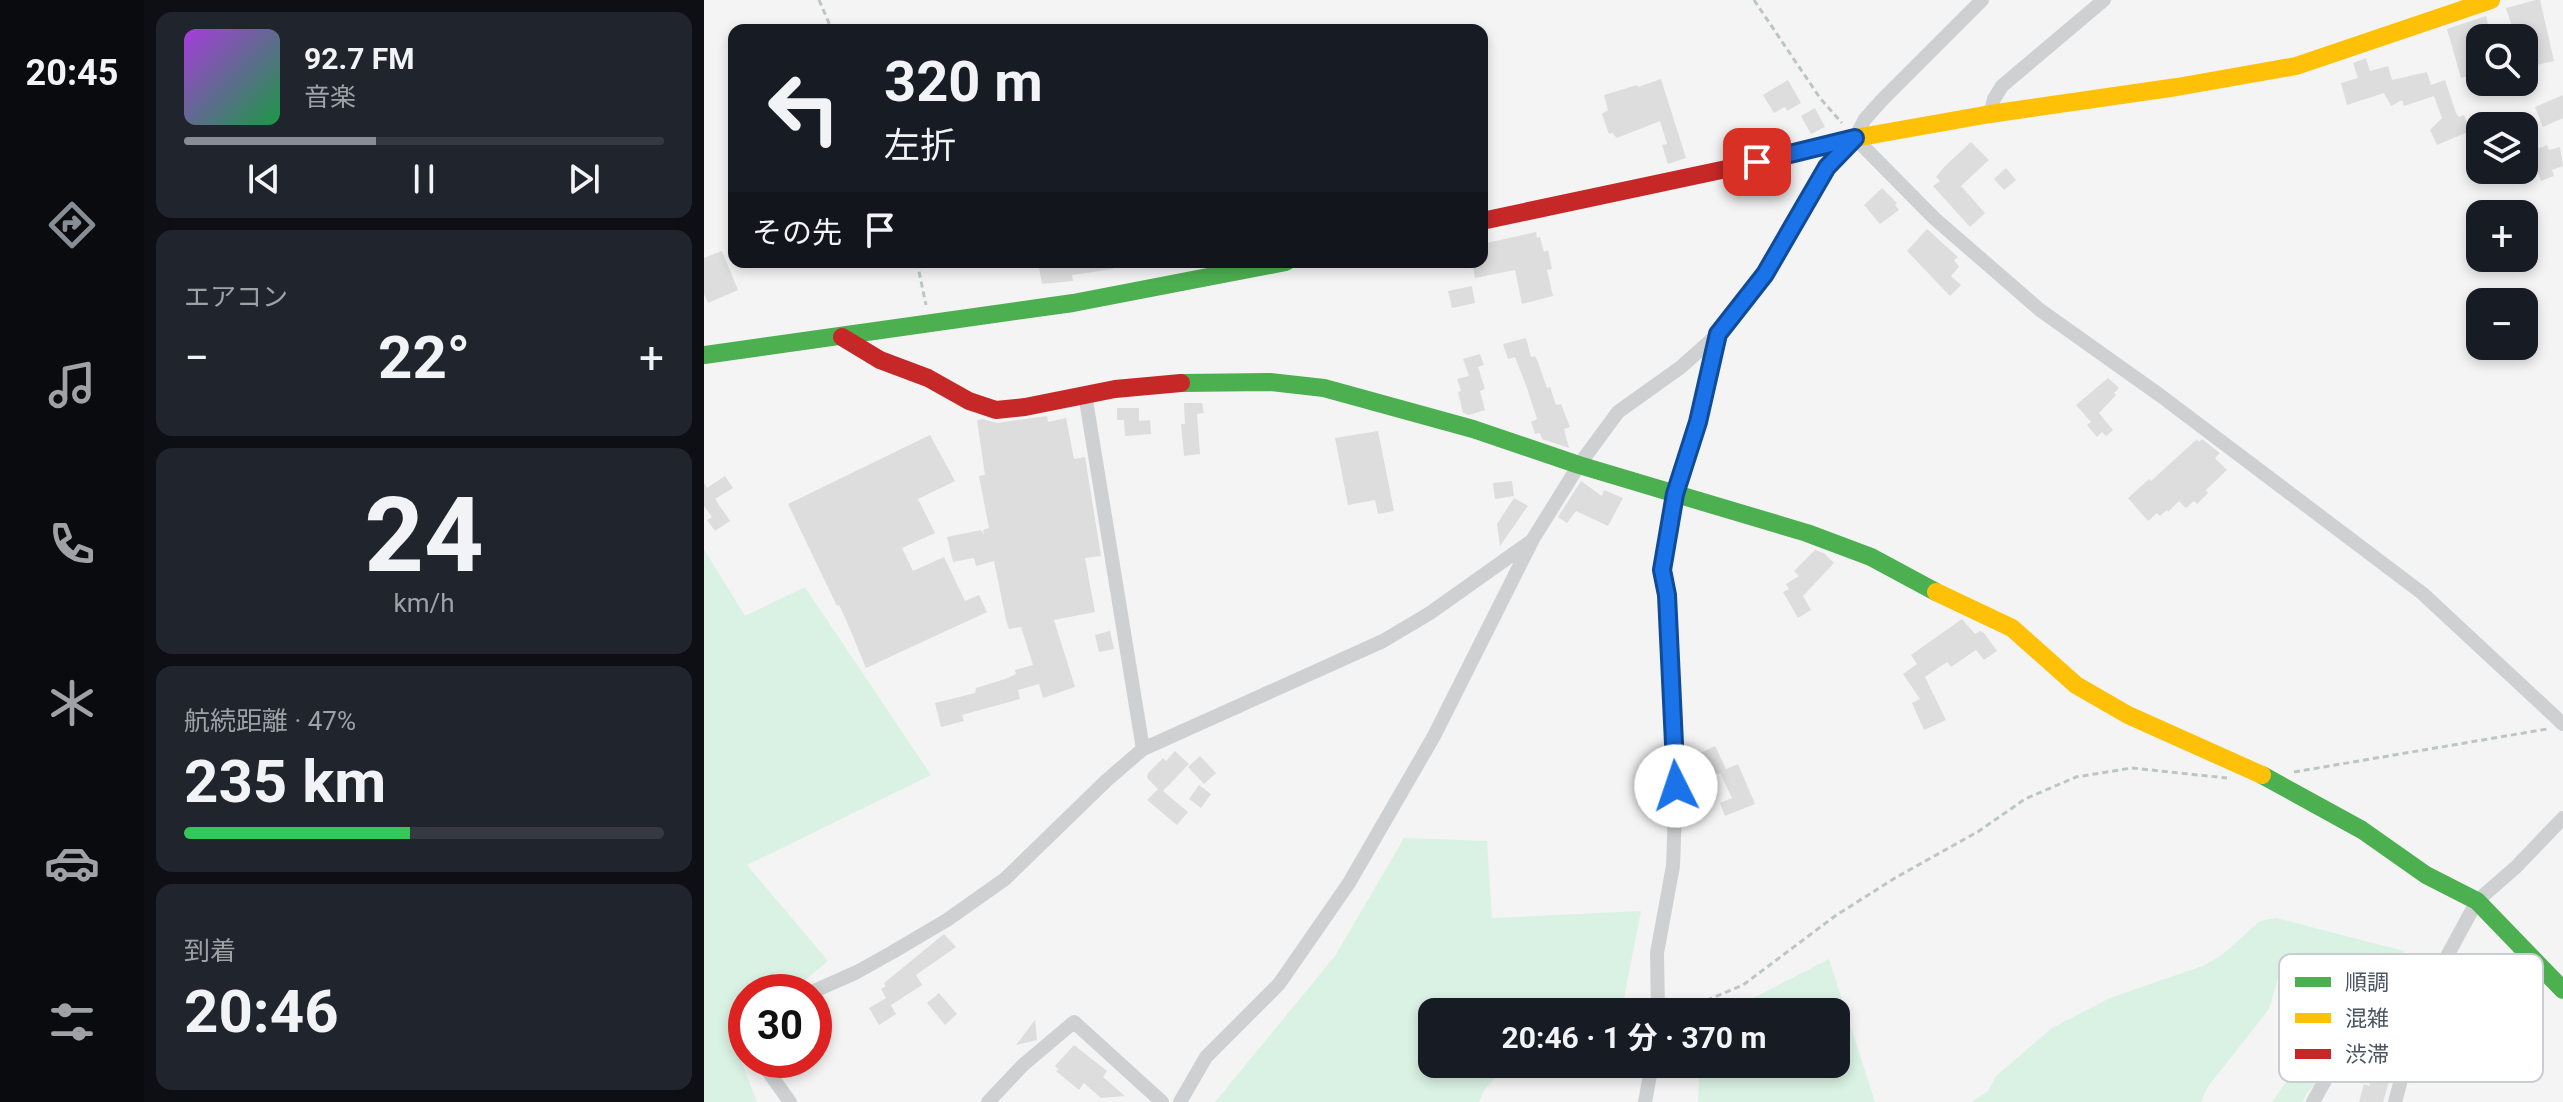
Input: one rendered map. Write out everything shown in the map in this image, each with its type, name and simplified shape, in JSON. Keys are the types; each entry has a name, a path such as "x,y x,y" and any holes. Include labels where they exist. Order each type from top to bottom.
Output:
{"street":[{"path":"1180,1102 1206,1057 1279,984 1349,883 1434,736 1533,539 1579,465 1618,412 1681,367 1718,334 1765,274 1827,167 1855,138 1865,119 1882,100 1982,0"},
{"path":"1990,114 2002,86 2104,0"},
{"path":"1488,220 1855,138 2296,66 2491,0"},
{"path":"1855,138 1934,218 2040,310 2161,396 2422,593 2556,726"},
{"path":"704,355 1073,303 1255,268"},
{"path":"1658,998 1657,953 1673,866 1676,786 1667,595 1662,570 1675,494 1698,422 1718,334"},
{"path":"842,337 880,360 928,378 969,401 996,410 1085,394 1183,383 1270,382 1324,388 1473,429 1579,465 1807,533 1871,557 2012,628 2076,685 2128,715 2267,777 2362,830 2426,875 2477,901 2528,954"},
{"path":"1085,394 1143,749"},
{"path":"832,983 947,920 1005,879 1143,749 1383,641 1430,613 1533,539"},
{"path":"2448,954 2477,901 2516,867 2563,818"},
{"path":"2543,969 2563,990"},
{"path":"988,1102 1023,1065 1074,1022 1162,1102"},
{"path":"773,1078 790,1102"},
{"path":"1645,1102 1649,1078"},
{"path":"2313,1102 2324,1082"},
{"path":"2395,1102 2400,1082"}],"path":[{"path":"819,0 829,24"},
{"path":"1754,0 1820,98 1855,138"},
{"path":"918,268 930,322"},
{"path":"2267,777 2556,726"},
{"path":"1712,998 1743,985 1835,916 1979,831 2025,799 2076,777 2132,768 2229,778"}],"green space":[{"path":"704,549 745,616 805,587 931,775 747,865 828,961 812,974 728,974 728,1078 748,1078 757,1102 704,1102"},
{"path":"1404,838 1487,841 1492,918 1641,911 1624,998 1418,998 1418,1078 1496,1078 1484,1090 1479,1102 1215,1102 1335,956"},
{"path":"2276,918 2404,951 2403,954 2279,954 2279,975 2269,1009 2207,1088 2201,1102 1972,1102 1988,1091 1996,1076 2052,1028 2110,998 2205,965 2222,955 2260,921"},
{"path":"1829,959 1842,998 1753,998"},
{"path":"1850,1024 1875,1102 1698,1102 1699,1078 1850,1078"},
{"path":"2286,1082 2317,1082 2302,1102 2272,1102"}],"building":[{"path":"2540,0 2554,61 2538,65 2538,24 2511,24 2506,8"},
{"path":"2486,16 2488,24 2466,24 2466,77 2461,78 2447,29"},
{"path":"2366,58 2370,71 2388,66 2392,80 2427,72 2431,85 2445,80 2456,113 2459,117 2464,115 2466,133 2437,145 2430,130 2442,118 2434,96 2404,106 2402,100 2391,106 2384,93 2347,105 2341,83 2358,78 2353,63"},
{"path":"1661,79 1686,158 1668,164 1662,145 1667,144 1660,121 1617,138 1609,134 1602,114 1608,110 1604,95"},
{"path":"1788,80 1801,103 1787,111 1785,107 1774,113 1763,95"},
{"path":"2563,95 2563,118 2543,127 2535,107"},
{"path":"1815,108 1825,127 1811,134 1801,116"},
{"path":"1971,142 1989,160 1961,186 1985,213 1970,227 1933,186 1940,181 1936,177 1945,166"},
{"path":"2547,145 2549,150 2560,147 2563,166 2552,170 2554,176 2541,181 2538,173 2538,149"},
{"path":"2006,168 2016,180 2004,190 1994,179"},
{"path":"1882,188 1897,203 1895,205 1899,210 1880,224 1864,205"},
{"path":"1927,229 1958,257 1954,260 1959,267 1951,276 1961,285 1950,296 1907,251"},
{"path":"1536,232 1544,252 1548,250 1552,269 1547,270 1553,296 1522,304 1515,270 1475,278 1473,268 1488,268 1488,243"},
{"path":"722,251 738,290 708,303 704,294 704,258"},
{"path":"1039,268 1113,268 1072,275 1073,281 1042,284"},
{"path":"1472,286 1475,303 1452,308 1448,291"},
{"path":"1526,338 1531,357 1535,356 1547,388 1550,387 1556,405 1561,404 1570,427 1564,429 1569,448 1542,439 1540,433 1535,434 1531,422 1537,419 1527,388 1515,357 1508,359 1503,344"},
{"path":"1480,354 1484,365 1478,367 1485,389 1480,391 1485,410 1469,415 1463,413 1457,379 1469,376 1463,359"},
{"path":"2108,378 2119,388 2099,413 2113,430 2106,436 2102,432 2097,437 2087,425 2091,422 2076,405"},
{"path":"1184,403 1202,403 1204,413 1197,414 1200,454 1184,456 1181,424 1185,424"},
{"path":"1117,408 1139,408 1139,421 1150,420 1151,434 1125,436 1124,420 1117,420"},
{"path":"1047,416 1048,422 1066,418 1074,459 1085,457 1101,556 1085,558 1095,612 1054,620 1075,687 1043,698 1039,684 1018,690 1020,699 962,715 964,721 941,727 935,703 975,693 976,688 1005,679 1016,674 1015,670 1033,665 1021,627 1009,629 994,561 976,566 974,558 953,562 947,537 981,530 984,535 983,530 989,528 979,476 985,475 977,420 997,423"},
{"path":"1378,431 1394,511 1378,514 1375,500 1348,505 1335,438"},
{"path":"930,435 955,481 918,499 935,533 902,548 913,571 944,557 965,601 979,595 987,612 866,668 839,605 788,504"},
{"path":"2197,439 2199,442 2202,439 2220,453 2215,458 2227,470 2206,490 2208,493 2197,504 2194,501 2186,508 2179,501 2168,512 2160,516 2157,513 2148,521 2128,498"},
{"path":"725,476 733,488 715,499 730,521 715,531 707,520 712,517 704,506 704,483 707,488"},
{"path":"1512,481 1514,496 1495,499 1493,483"},
{"path":"1581,481 1602,496 1604,490 1623,498 1608,526 1576,511 1567,523 1558,517"},
{"path":"1514,498 1528,506 1500,546 1497,524"},
{"path":"1815,550 1824,553 1834,563 1803,596 1811,610 1798,618 1783,592 1789,589 1786,584 1799,576 1794,571"},
{"path":"1962,619 1975,634 1980,631 1984,633 1997,651 1984,660 1976,650 1951,667 1947,662 1925,677 1946,720 1924,730 1912,703 1920,699 1903,674 1917,664 1911,655"},
{"path":"1110,631 1114,649 1099,652 1095,635"},
{"path":"1715,746 1726,769 1738,764 1755,804 1725,816 1720,803 1732,798 1720,773 1696,783 1685,760"},
{"path":"1175,751 1189,764 1163,791 1188,812 1177,825 1147,800 1158,789 1147,778 1148,773"},
{"path":"1200,756 1216,773 1204,784 1188,767"},
{"path":"1199,785 1211,794 1201,808 1189,799"},
{"path":"944,934 956,947 916,975 922,985 891,1005 888,1000 896,1014 879,1025 869,1008 886,998 881,989 886,986 884,983"},
{"path":"939,993 957,1014 945,1025 927,1003"},
{"path":"1035,1020 1037,1040 1016,1045"},
{"path":"1074,1045 1107,1071 1103,1077 1125,1096 1101,1098 1084,1083 1079,1090 1056,1071 1055,1066"},
{"path":"2370,1082 2389,1082 2383,1102 2359,1102 2364,1084 2369,1086"}],"traffic: fast":[{"path":"704,355 1073,303 1255,268"},
{"path":"1181,383 1270,382 1324,388 1473,429 1579,465 1807,533 1871,557 1936,592"},
{"path":"2262,775 2362,830 2426,875 2477,901 2528,954"},
{"path":"2543,969 2563,990"}],"traffic: slow":[{"path":"1731,168 1855,138 2296,66 2491,0"},
{"path":"1936,592 2012,628 2076,685 2128,715 2262,775"}],"traffic: jam":[{"path":"1488,220 1731,168"},
{"path":"842,337 880,360 928,378 969,401 996,410 1115,389 1181,383"}],"route":[{"path":"1676,786 1667,595 1662,570 1675,494 1698,422 1718,334 1765,274 1827,167 1855,138 1757,162"}]}
